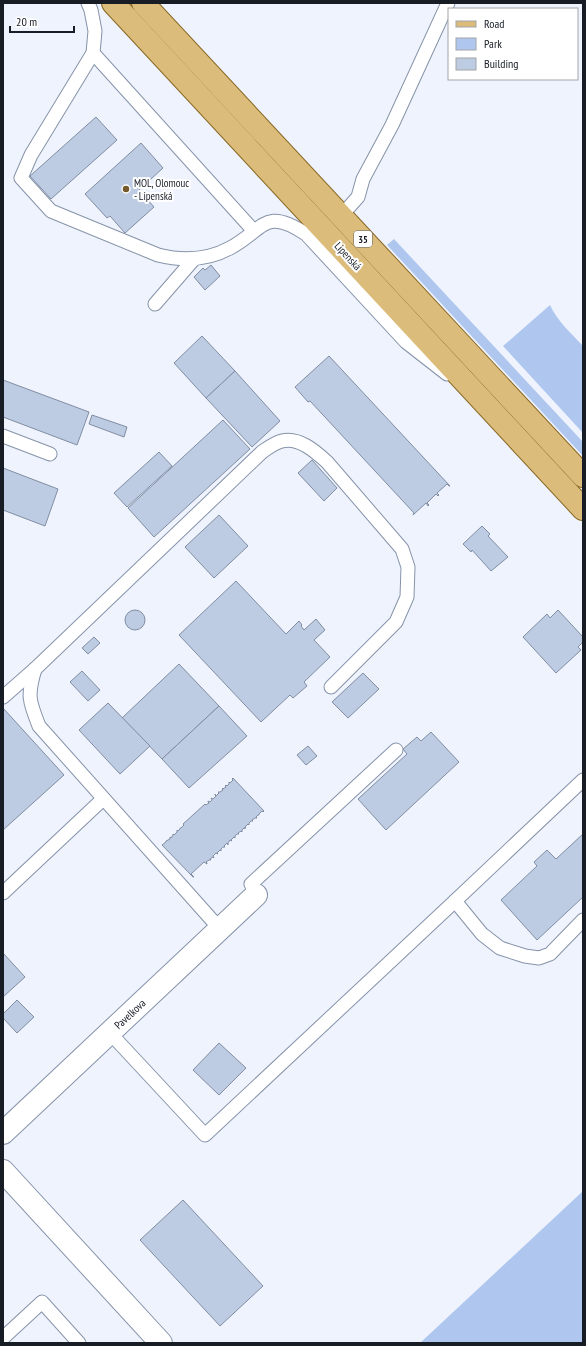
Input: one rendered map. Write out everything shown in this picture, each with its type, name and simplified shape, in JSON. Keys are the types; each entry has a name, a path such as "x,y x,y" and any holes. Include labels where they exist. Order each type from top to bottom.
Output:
{"main road":[{"name":"Lipenská","path":"113,3 583,508"},
{"name":"Lipenská","path":"150,5 341,216 583,476"}],"street":[{"name":"Pavelkova","path":"3,1133 256,895"},
{"path":"3,1171 161,1343"}],"lane":[{"path":"88,3 91,10 95,31 93,53 31,154 21,178 51,211 158,255 174,259 194,259 217,253 229,248 253,230 269,222 278,221 292,225 306,234 406,342 450,376 476,392"},
{"path":"341,216 358,197 363,179 392,125 448,3"},
{"path":"93,53 253,230"},
{"path":"155,304 194,259"},
{"path":"3,436 50,454"},
{"path":"3,697 35,669 262,452 272,445 283,441 292,441 302,444 316,452 327,462 402,549 408,567 407,597 396,622 331,687"},
{"path":"35,669 29,687 31,705 39,726 220,929"},
{"path":"256,895 251,884 396,750"},
{"path":"110,1033 205,1135 583,780"},
{"path":"3,893 103,799"},
{"path":"455,901 482,934 500,948 525,956 539,958 550,954 583,920"},
{"path":"3,1338 42,1302 79,1343"}],"green space":[{"path":"394,239 583,442 583,456 387,245"},
{"path":"550,305 560,322 583,346 583,433 503,346"},
{"path":"583,1191 583,1343 420,1343"}],"building":[{"path":"96,117 117,140 51,199 30,176"},
{"path":"141,143 163,168 139,190 154,207 125,233 110,216 107,218 85,194"},
{"path":"211,265 220,276 205,290 194,277 203,268 205,270"},
{"path":"202,336 235,371 206,398 174,363"},
{"path":"329,356 450,486 447,484 437,493 439,495 438,496 436,494 427,503 429,505 428,506 426,503 413,515 414,513 310,401 308,402 295,387"},
{"path":"235,371 280,421 252,447 206,398"},
{"path":"3,380 89,412 77,445 3,417"},
{"path":"92,415 127,427 124,437 89,424"},
{"path":"223,420 250,449 154,537 128,508"},
{"path":"159,452 172,466 127,507 114,493"},
{"path":"312,460 337,488 324,501 298,473"},
{"path":"3,468 58,489 45,526 3,510"},
{"path":"219,515 248,546 214,578 185,547"},
{"path":"482,526 490,534 488,536 508,557 491,571 472,550 471,552 463,544"},
{"path":"236,581 286,634 299,621 304,630 316,619 325,630 314,640 330,657 304,682 307,686 293,698 290,695 261,722 179,635"},
{"path":"131,610 139,610 145,616 145,624 139,630 131,630 125,624 125,616"},
{"path":"558,610 583,637 583,642 578,647 581,650 556,673 523,637 547,614 550,618"},
{"path":"94,637 100,643 88,654 82,648"},
{"path":"179,664 219,706 162,759 122,718"},
{"path":"82,671 100,690 88,701 70,682"},
{"path":"363,673 379,689 348,718 332,702"},
{"path":"108,703 150,746 120,774 79,730"},
{"path":"219,706 247,736 189,788 162,759"},
{"path":"3,708 64,775 3,830"},
{"path":"431,732 459,762 386,830 358,799 407,754 403,749 417,737 421,741"},
{"path":"308,746 317,756 306,765 297,755"},
{"path":"233,778 264,811 256,817 257,818 252,820 253,821 251,821 249,825 248,824 242,830 242,832 241,831 238,833 239,834 231,840 232,841 230,840 228,845 227,843 221,851 220,850 217,853 218,854 216,853 213,856 214,858 213,857 210,859 211,860 206,862 207,864 204,862 191,874 193,877 162,845 205,804 206,805 209,803 208,801 210,802 212,800 211,798 213,799 219,793 218,792 223,790 222,789 233,780"},
{"path":"583,834 583,897 537,940 501,900 537,866 534,862 547,850 556,859"},
{"path":"3,953 25,977 3,997"},
{"path":"17,1000 34,1017 17,1033 3,1018 3,1014"},
{"path":"219,1043 246,1068 219,1095 193,1070"},
{"path":"183,1200 263,1286 220,1326 140,1240"}],"place":[{"name":"MOL, Olomouc - Lipenská","path":"126,189"}]}
